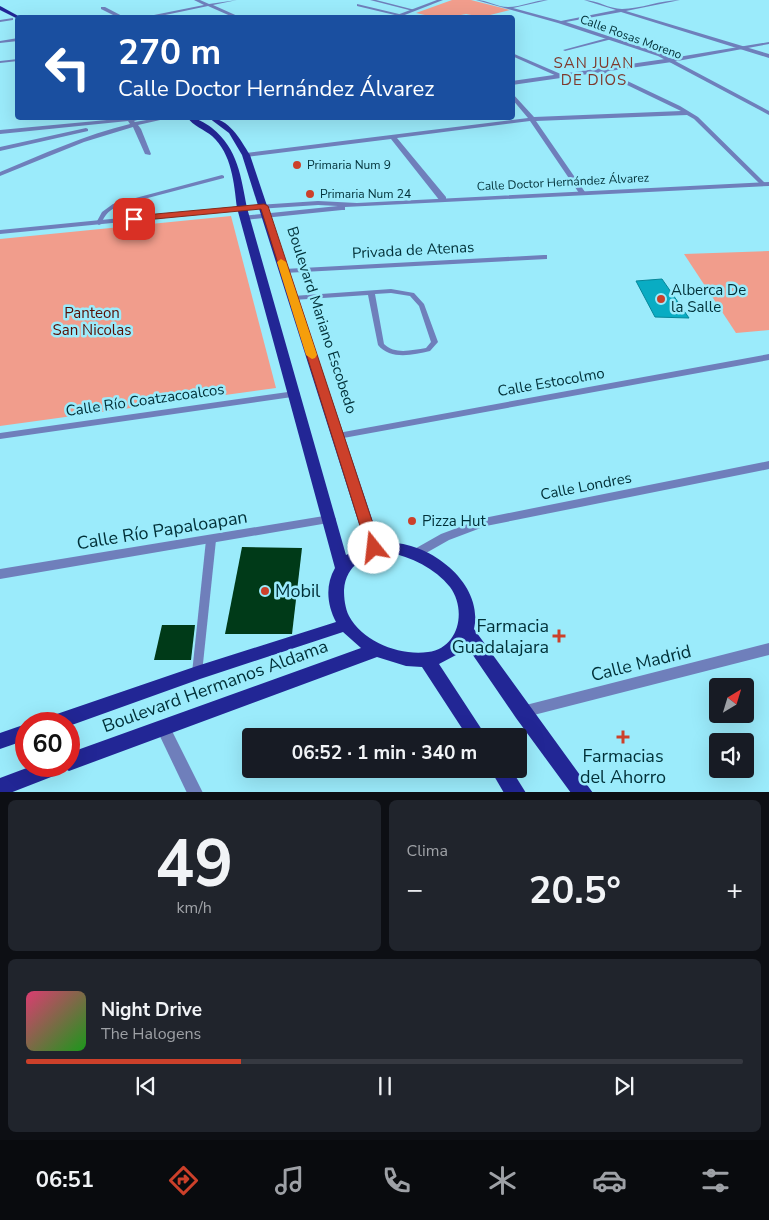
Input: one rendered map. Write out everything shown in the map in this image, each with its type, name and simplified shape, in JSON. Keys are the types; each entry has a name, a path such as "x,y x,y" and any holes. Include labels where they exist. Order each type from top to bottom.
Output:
{"main road":[{"path":"0,8 15,16"},
{"path":"0,14 15,21"},
{"path":"194,120 215,132 226,146 236,174 243,213 342,567"},
{"name":"Boulevard Mariano Escobedo","path":"218,120 228,123 246,155 266,211 374,548"},
{"path":"388,547 401,548 415,554 440,569 461,590 467,603 468,618 459,643 440,657 427,660 400,659 376,650 346,625 338,611 336,598 338,577 342,567 360,553 374,548 388,547"},
{"name":"Boulevard Hermanos Aldama","path":"80,714 197,673 346,625"},
{"path":"465,630 522,712 582,792"},
{"name":"Boulevard Hermanos Aldama","path":"80,758 376,650"},
{"path":"427,660 472,728"},
{"path":"0,741 15,736"},
{"path":"0,787 27,777"},
{"path":"506,778 516,792"}],"street":[{"path":"196,0 233,15"},
{"path":"157,15 235,0"},
{"path":"399,15 441,0"},
{"name":"Calle Rosas Moreno","path":"478,0 560,22 672,60 769,113"},
{"path":"508,8 546,0"},
{"path":"586,0 769,56"},
{"path":"560,22 678,0"},
{"path":"103,8 118,15"},
{"path":"0,21 11,19"},
{"path":"0,42 15,40"},
{"path":"515,83 672,60 769,43"},
{"path":"515,55 561,76"},
{"path":"600,70 688,113 766,184"},
{"path":"515,99 532,119 581,192"},
{"path":"246,155 394,138 532,119 688,113"},
{"path":"0,132 120,120"},
{"path":"131,120 135,124 148,154"},
{"path":"0,174 95,137 135,124 156,120"},
{"path":"78,124 95,137"},
{"path":"0,149 86,130"},
{"path":"394,138 443,199"},
{"name":"Calle Doctor Hernández Álvarez","path":"0,232 99,222 266,211 327,210 357,204 766,184"},
{"name":"Privada de Atenas","path":"284,271 544,257"},
{"name":"Calle Estocolmo","path":"338,436 769,357"},
{"name":"Calle Río Coatzacoalcos","path":"0,436 295,394"},
{"name":"Calle Londres","path":"415,554 445,537 484,522 769,465"},
{"name":"Calle Río Papaloapan","path":"0,574 330,520"},
{"name":"Calle Madrid","path":"522,712 769,649"},
{"path":"163,728 195,792"}],"lane":[{"path":"372,0 412,10"},
{"path":"358,5 399,15"},
{"path":"565,50 611,38"},
{"path":"0,62 15,60"},
{"path":"99,222 101,214 110,207 222,176"},
{"path":"293,298 370,292 404,292 418,298 435,342 432,346 428,350 391,352 385,350 381,345 370,292"},
{"path":"197,673 212,540"}],"green space":[{"path":"452,0 471,0 510,10 490,15 425,15 416,13"},
{"name":"Panteon San Nicolas","path":"231,216 276,388 0,426 0,239"},
{"path":"769,251 769,330 736,333 684,254"}],"water":[{"name":"Alberca De la Salle","path":"662,279 689,318 655,317 636,281"}],"building":[{"name":"Mobil","path":"242,547 302,548 292,634 225,634"},
{"path":"162,625 195,625 191,660 154,660"}],"slow traffic":[{"path":"281,262 312,355"}],"place":[{"name":"Primaria Num 9","path":"297,165"},
{"name":"Primaria Num 24","path":"310,194"},
{"name":"Alberca De la Salle","path":"661,299"},
{"name":"Pizza Hut","path":"412,521"},
{"name":"Mobil","path":"265,591"},
{"name":"Farmacia Guadalajara","path":"559,636"},
{"name":"Farmacias del Ahorro","path":"623,737"}],"district":[{"name":"SAN JUAN DE DIOS","path":"594,72"}],"route":[{"path":"134,219 264,206 374,548"}]}
